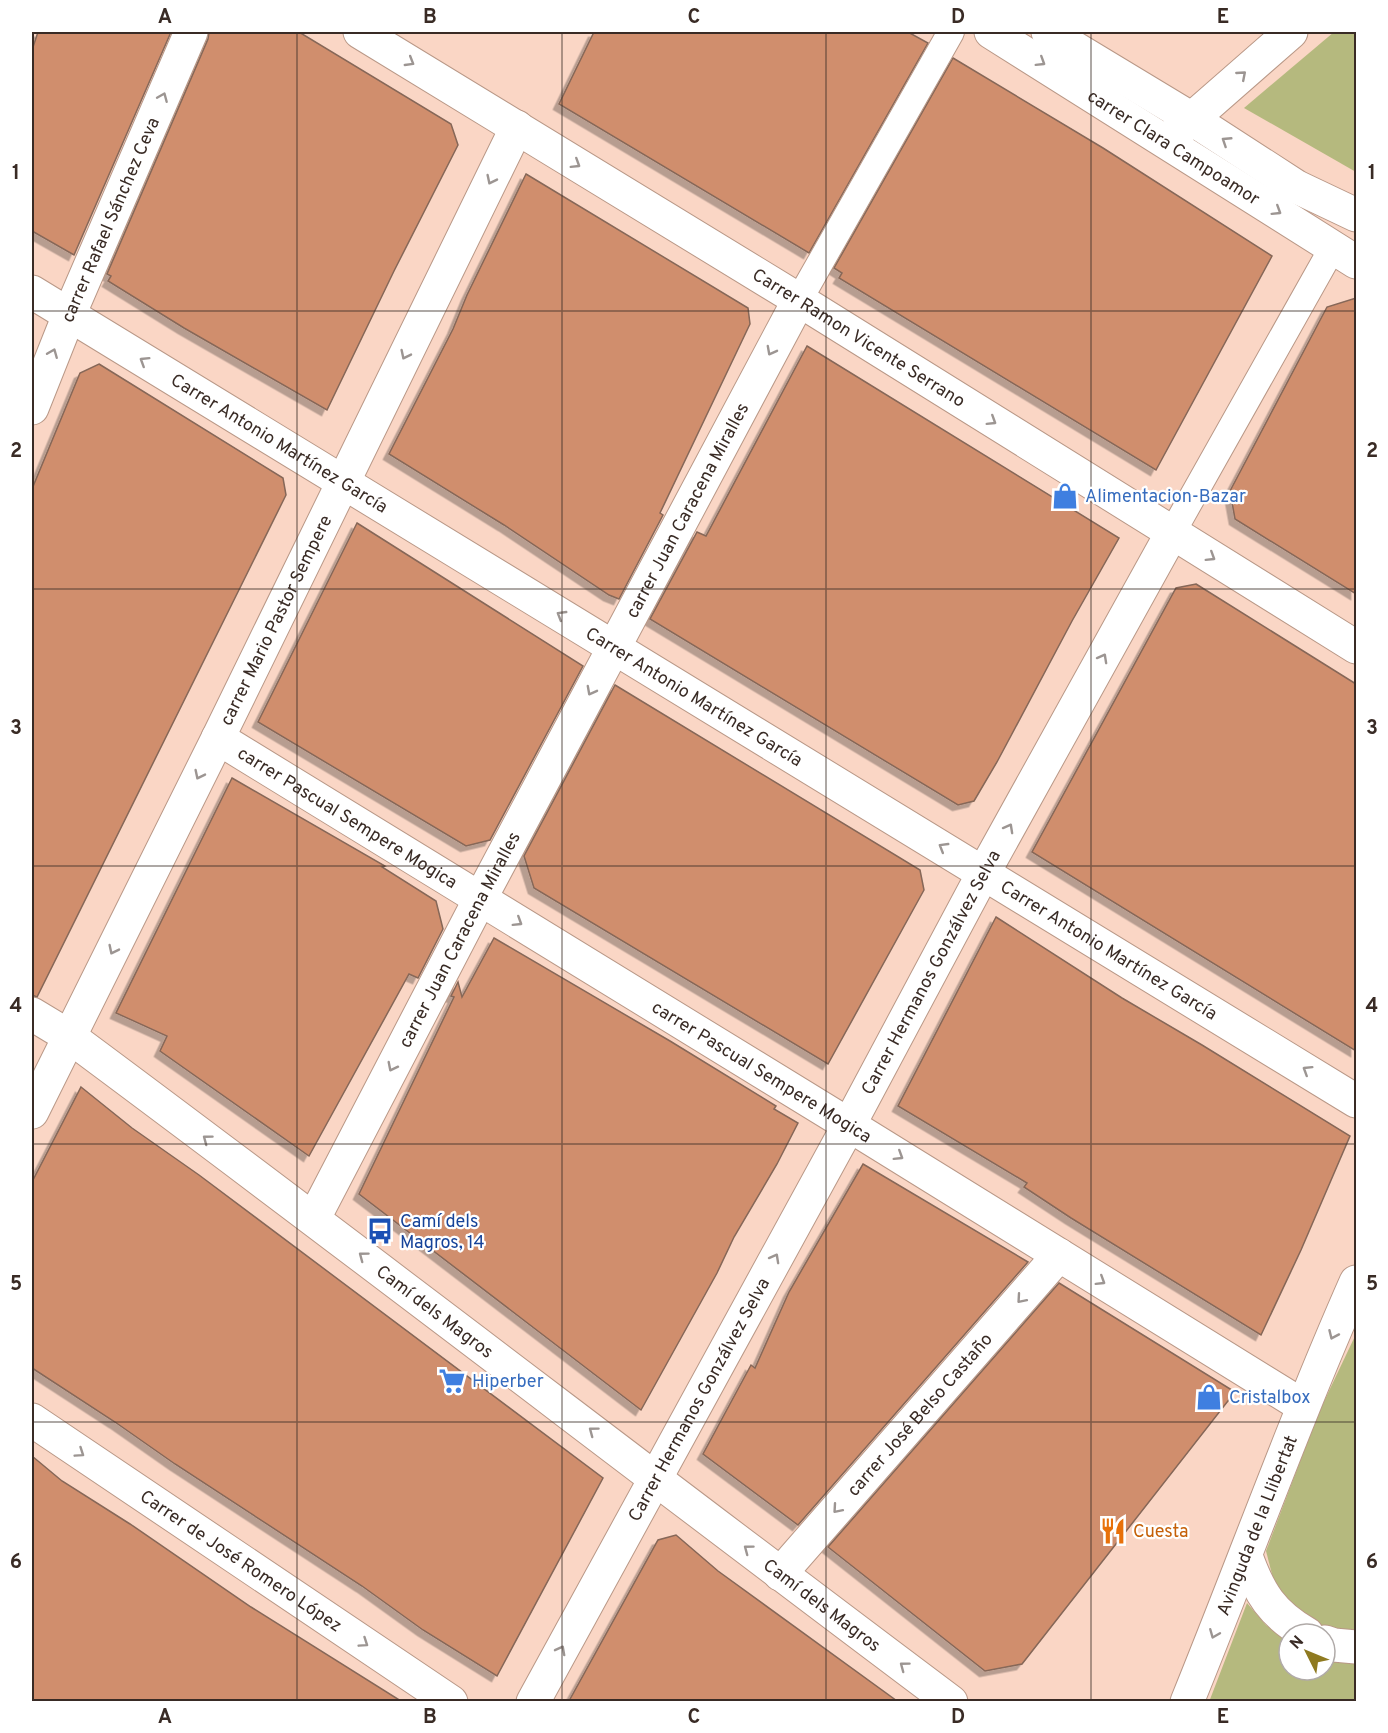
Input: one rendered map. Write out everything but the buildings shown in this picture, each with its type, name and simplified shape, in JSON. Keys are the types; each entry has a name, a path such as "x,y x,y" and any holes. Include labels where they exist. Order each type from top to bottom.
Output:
{"main road":[{"name":"carrer Rafael Sánchez Ceva","path":"32,408 69,315 191,32"},
{"name":"Carrer Ramon Vicente Serrano","path":"360,32 798,300 1356,647"},
{"name":"carrer Clara Campoamor","path":"991,32 1345,255"},
{"name":"carrer Clara Campoamor","path":"1048,32 1192,119 1297,188 1356,215"},
{"path":"1167,141 1291,32"},
{"name":"carrer Mario Pastor Sempere","path":"32,1112 517,127"},
{"name":"Carrer Antonio Martínez García","path":"32,292 1356,1101"},
{"name":"carrer Juan Caracena Miralles","path":"314,1218 480,899 798,300"},
{"name":"Carrer Hermanos Gonzálvez Selva","path":"533,1701 849,1125 984,872 1172,533"},
{"name":"carrer Pascual Sempere Mogica","path":"218,738 1303,1406"},
{"name":"Camí dels Magros","path":"32,1014 70,1037 314,1218 780,1574 951,1701"},
{"name":"carrer José Belso Castaño","path":"780,1574 1059,1255"},
{"name":"Avinguda de la Llibertat","path":"1187,1701 1246,1556 1303,1406 1356,1282"},
{"name":"Carrer de José Romero López","path":"32,1420 451,1701"},
{"path":"1246,1556 1255,1581 1269,1604 1288,1622"},
{"path":"1337,1645 1356,1647"}],"street":[{"name":"carrer Juan Caracena Miralles","path":"798,300 951,32"},
{"name":"Carrer Hermanos Gonzálvez Selva","path":"1172,533 1345,255"}],"green space":[{"path":"1334,32 1356,32 1356,172 1244,108"},
{"path":"1356,1334 1356,1632 1345,1634 1337,1631 1337,1622 1308,1621 1291,1605 1274,1582 1266,1551 1318,1414"},
{"path":"1247,1603 1266,1625 1277,1633 1277,1682 1337,1682 1337,1657 1356,1658 1356,1701 1209,1702"}],"place":[{"name":"Alimentacion-Bazar","path":"1065,496"},
{"name":"Camí dels Magros, 14","path":"380,1231"},
{"name":"Hiperber","path":"452,1381"},
{"name":"Cristalbox","path":"1209,1397"},
{"name":"Cuesta","path":"1113,1531"}]}
